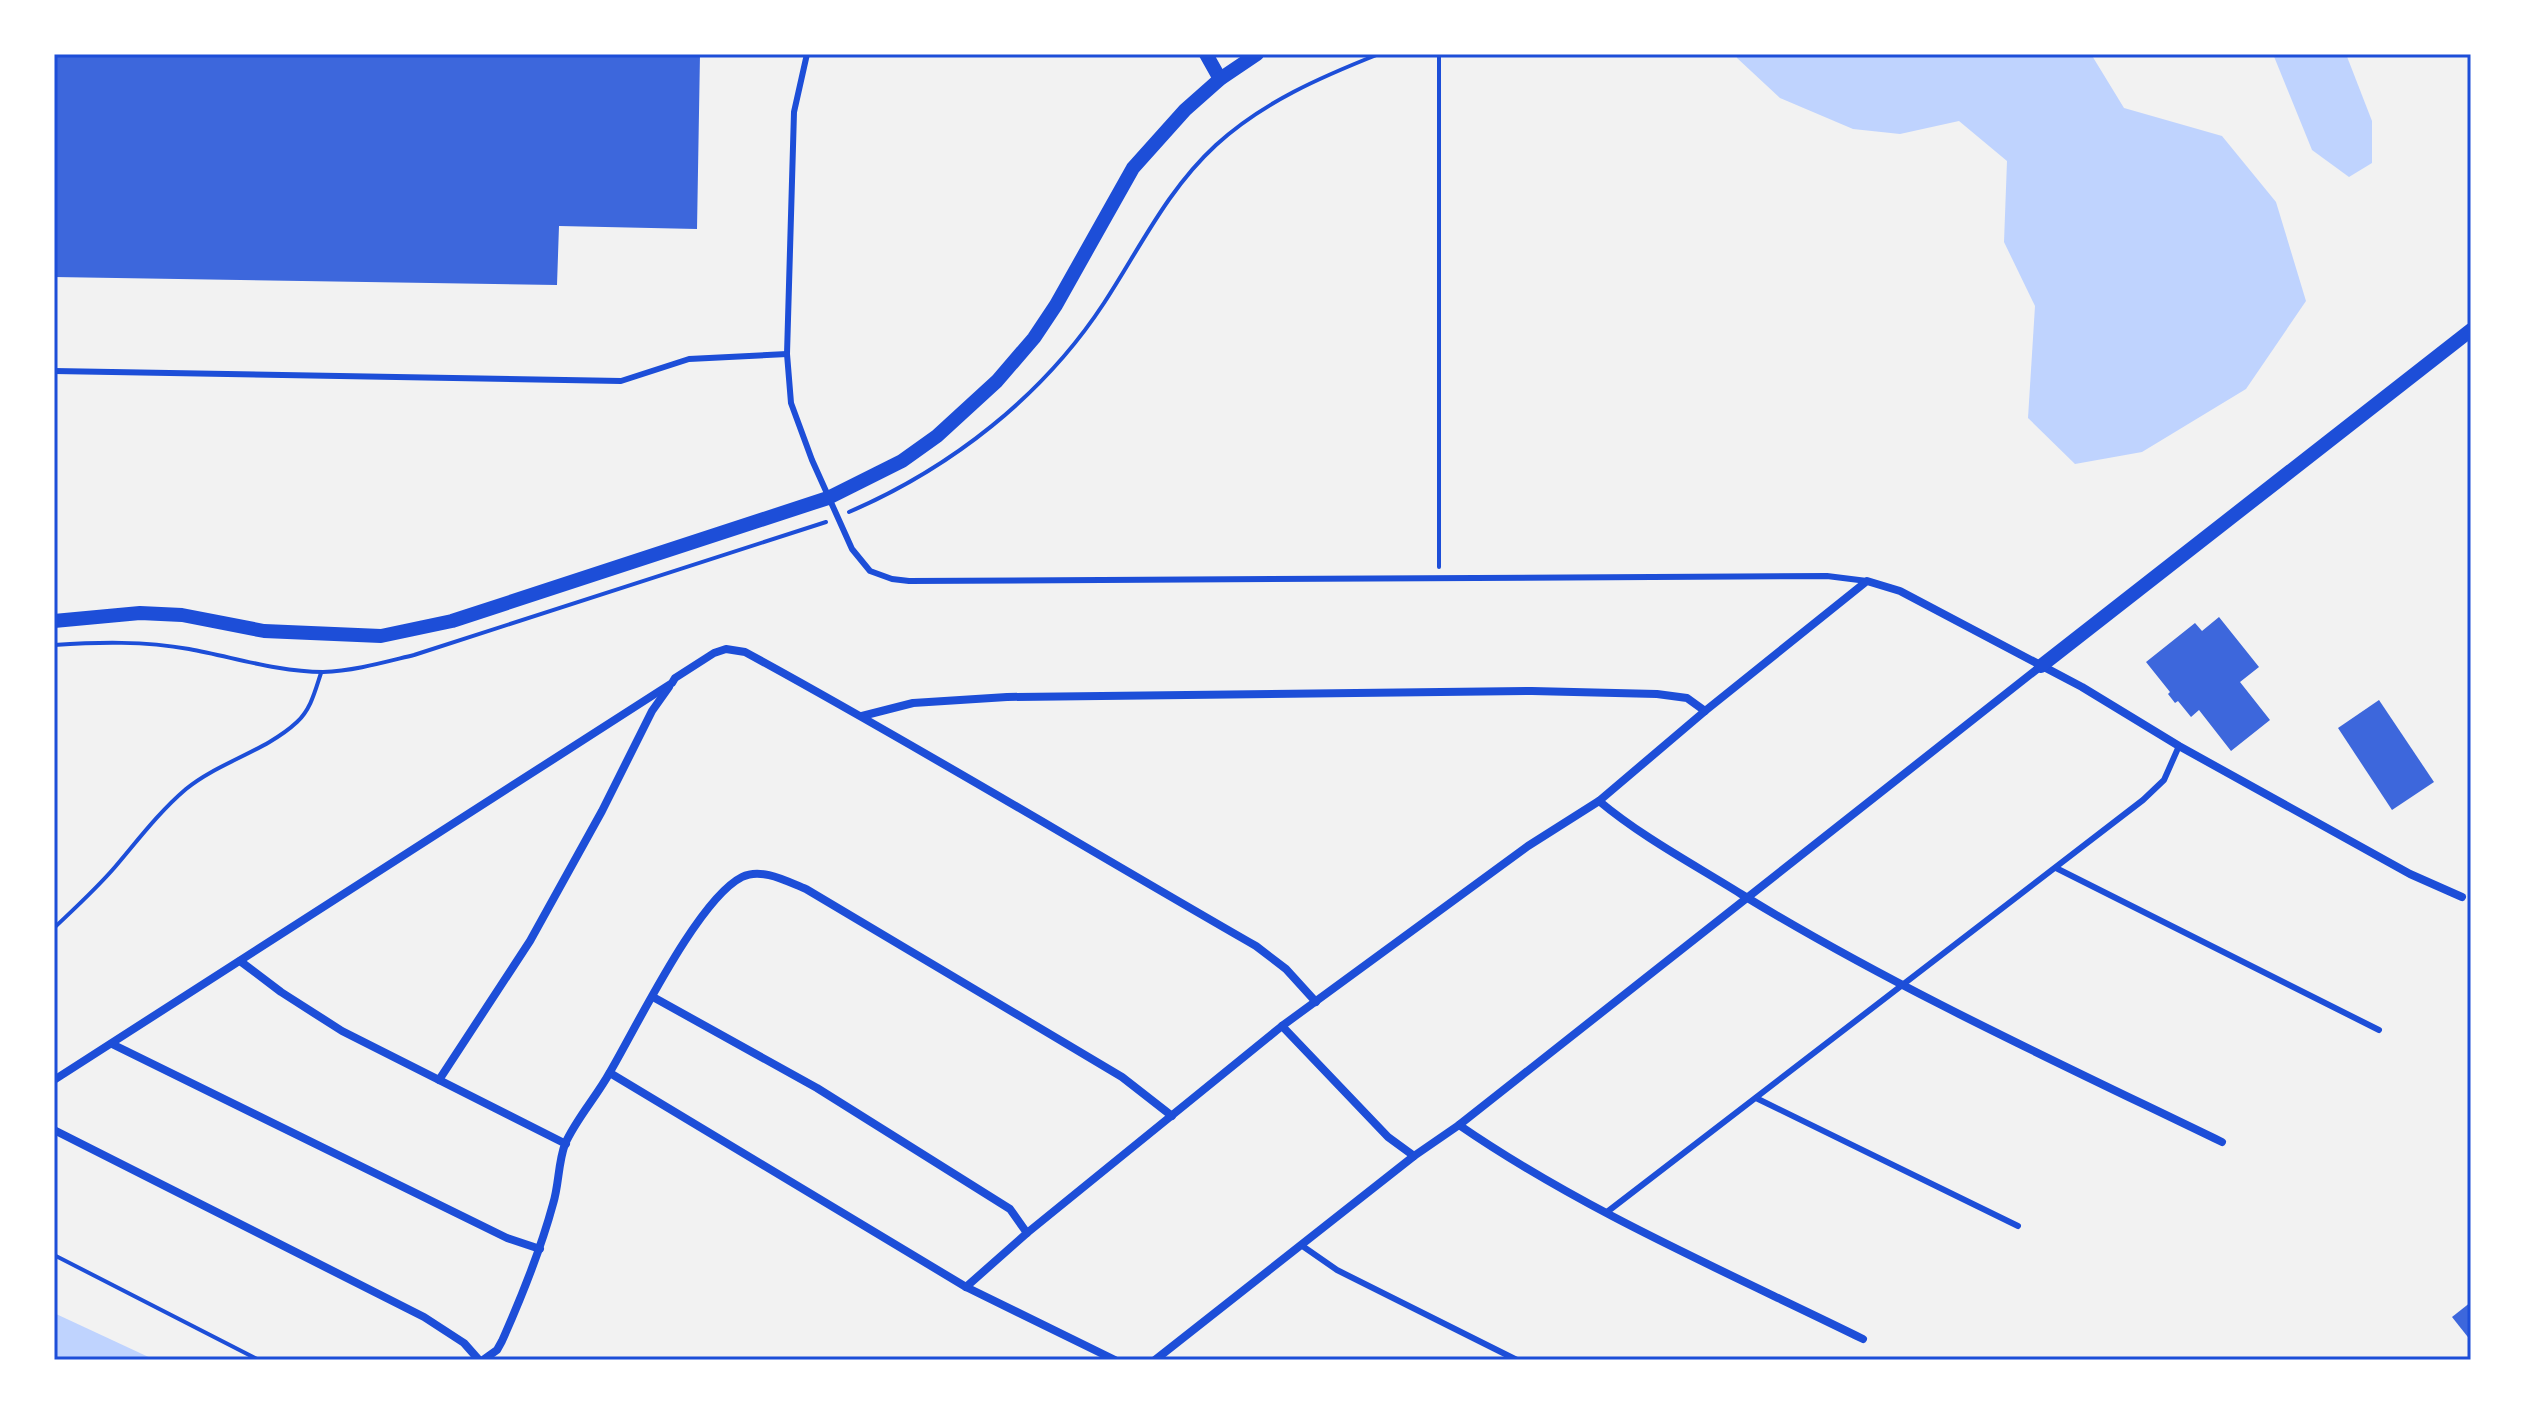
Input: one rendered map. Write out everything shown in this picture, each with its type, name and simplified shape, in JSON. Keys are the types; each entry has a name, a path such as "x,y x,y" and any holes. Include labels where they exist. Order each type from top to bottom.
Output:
{"street":[{"path":"1206,54 1220,79"},
{"path":"54,621 140,613 182,615 264,631 381,636 452,621 828,498 902,461 937,436 997,381 1034,338 1056,305 1133,168 1185,110 1220,79 1257,54"},
{"path":"1155,1360 2471,330"},
{"path":"966,1287 1027,1233 1282,1026 1528,846 1599,801 1867,581 1900,591 2082,687 2179,746 2410,874 2462,897"},
{"path":"439,1080 530,941 602,811 652,711 675,678 714,653 726,649 745,652 862,716 1049,828 1256,946 1286,969 1316,1002"},
{"path":"54,1080 672,683"},
{"path":"862,716 913,703 1007,697 1532,691 1657,694 1687,698 1705,711"},
{"path":"1599,801 1626,823 1901,986 2222,1142"},
{"path":"54,1130 424,1317 464,1343 481,1360 497,1350 502,1341 540,1249 566,1144 677,955 714,900 743,877 754,874 769,875 806,889 876,929 1122,1077 1172,1116"},
{"path":"240,961 342,1031 566,1144"},
{"path":"653,997 817,1088 1010,1209 1027,1233"},
{"path":"1282,1026 1388,1137 1414,1156"},
{"path":"112,1044 507,1238 540,1249"},
{"path":"610,1073 966,1287 1115,1360"},
{"path":"1459,1125 1500,1153 1607,1212 1863,1339"}],"lane":[{"path":"807,54 794,112 787,354 791,403 828,498 852,549 870,571 909,581 1827,576 1867,581"},
{"path":"54,371 621,381 689,359 787,354"},
{"path":"1607,1212 2143,800 2164,780 2179,746"},
{"path":"2056,868 2379,1030"},
{"path":"1756,1098 2018,1226"},
{"path":"1301,1245 1350,1277 1517,1360"}],"path":[{"path":"54,645 108,641 150,644 321,672 345,670 414,655 837,517 914,481 950,457 992,426 1047,375 1105,302 1170,195 1216,145 1289,93 1379,54"},
{"path":"1439,54 1439,578"},
{"path":"54,928 92,893 148,827 185,790 220,765 285,732 296,723 308,711 321,672"},
{"path":"54,1255 259,1360"}],"water":[{"path":"1736,54 2091,54 2124,108 2222,136 2276,202 2306,301 2246,389 2142,452 2075,464 2028,418 2035,306 2004,242 2007,161 1959,121 1900,134 1853,129 1780,98"},
{"path":"2273,54 2346,54 2372,121 2372,163 2349,177 2312,150"},
{"path":"54,1313 155,1360 54,1360"}],"building":[{"path":"54,54 700,54 697,229 559,226 557,285 54,277"},
{"path":"2219,617 2259,667 2240,682 2270,720 2231,751 2199,710 2191,717 2178,701 2175,703 2146,662 2195,623 2202,631"},
{"path":"2379,700 2434,782 2392,810 2338,728"},
{"path":"2471,1302 2471,1341 2452,1317"}]}
